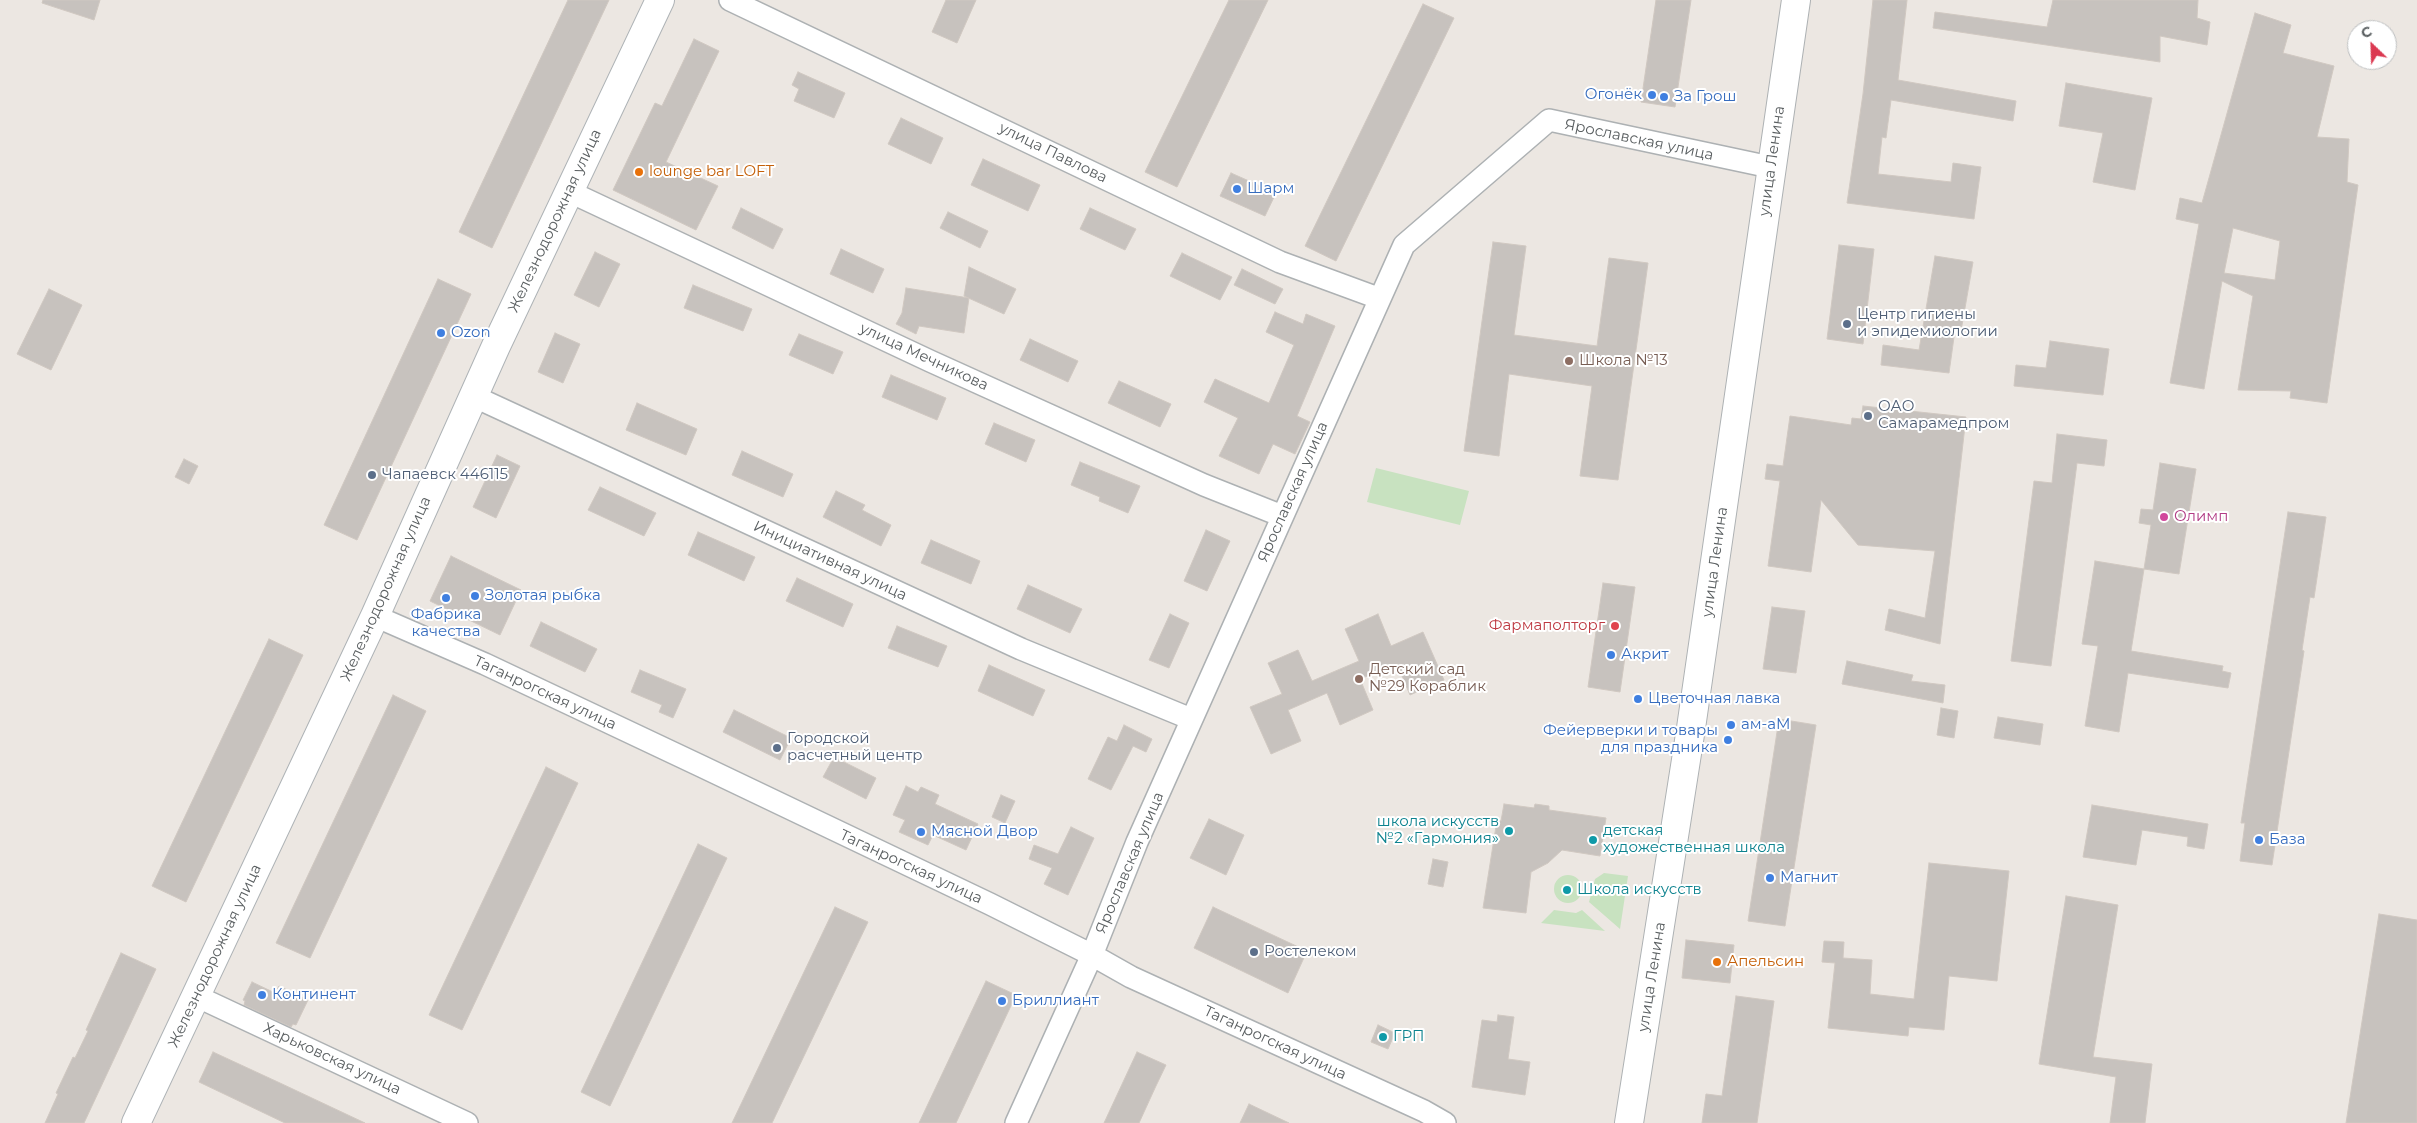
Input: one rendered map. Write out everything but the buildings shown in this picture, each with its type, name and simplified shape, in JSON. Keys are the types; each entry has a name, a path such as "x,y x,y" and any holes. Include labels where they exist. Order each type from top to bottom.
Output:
{"main road":[{"name":"Железнодорожная улица","path":"136,1123 374,616 472,396 660,0"},
{"name":"улица Ленина","path":"1629,1123 1679,809 1739,406 1770,167 1796,0"}],"street":[{"name":"улица Павлова","path":"730,0 1280,262 1378,298"},
{"name":"Ярославская улица","path":"1016,1123 1092,955 1137,842 1191,719 1378,298 1404,245 1549,120 1770,167"},
{"name":"улица Мечникова","path":"568,191 948,369 1204,485 1282,516"},
{"name":"Инициативная улица","path":"472,396 1020,649 1191,719"},
{"name":"Таганрогская улица","path":"374,616 485,664 1092,955 1131,977 1424,1111 1444,1123"},
{"name":"Харьковская улица","path":"196,996 467,1123"}],"green space":[{"path":"1376,468 1469,491 1460,525 1367,502"},
{"path":"1604,873 1628,876 1620,929 1589,902 1595,879"},
{"path":"1568,875 1578,879 1582,889 1578,899 1568,903 1558,899 1554,889 1558,879"},
{"path":"1554,910 1576,913 1582,910 1605,931 1541,923"}],"place":[{"name":"Огонёк","path":"1652,95"},
{"name":"За Грош","path":"1664,97"},
{"name":"lounge bar LOFT","path":"639,172"},
{"name":"Шарм","path":"1237,189"},
{"name":"Центр гигиены и эпидемиологии","path":"1847,324"},
{"name":"Ozon","path":"441,333"},
{"name":"Школа №13","path":"1569,361"},
{"name":"ОАО Самарамедпром","path":"1868,416"},
{"name":"Чапаевск 446115","path":"372,475"},
{"name":"Олимп","path":"2164,517"},
{"name":"Золотая рыбка","path":"475,596"},
{"name":"Фабрика качества","path":"446,598"},
{"name":"Фармаполторг","path":"1615,626"},
{"name":"Акрит","path":"1611,655"},
{"name":"Детский сад №29 Кораблик","path":"1359,679"},
{"name":"Цветочная лавка","path":"1638,699"},
{"name":"ам-аМ","path":"1731,725"},
{"name":"Фейерверки и товары для праздника","path":"1728,740"},
{"name":"Городской расчетный центр","path":"777,748"},
{"name":"школа искусств №2 «Гармония»","path":"1509,831"},
{"name":"Мясной Двор","path":"921,832"},
{"name":"детская художественная школа","path":"1593,840"},
{"name":"База","path":"2259,840"},
{"name":"Магнит","path":"1770,878"},
{"name":"Школа искусств","path":"1567,890"},
{"name":"Ростелеком","path":"1254,952"},
{"name":"Апельсин","path":"1717,962"},
{"name":"Континент","path":"262,995"},
{"name":"Бриллиант","path":"1002,1001"},
{"name":"ГРП","path":"1383,1037"}]}
